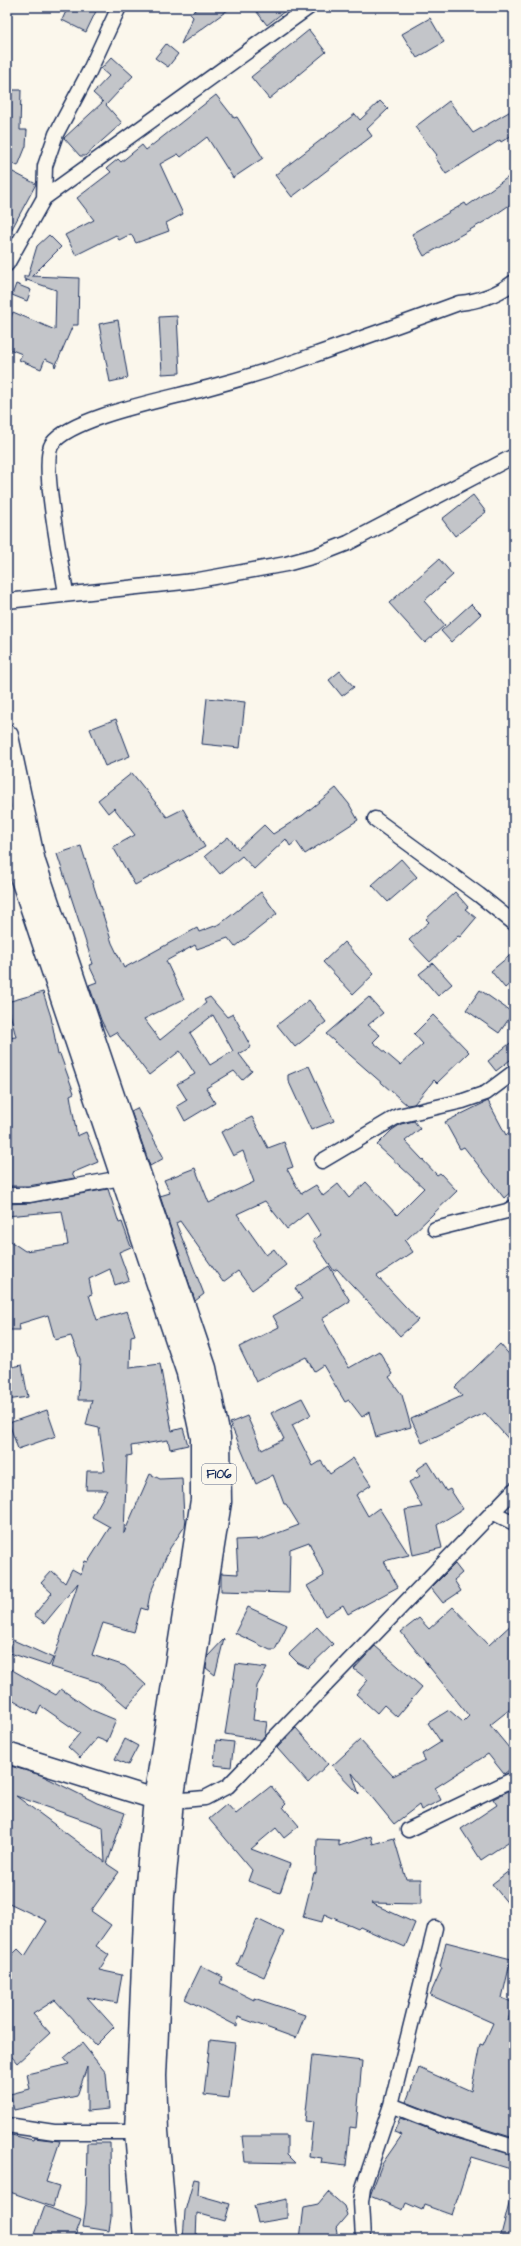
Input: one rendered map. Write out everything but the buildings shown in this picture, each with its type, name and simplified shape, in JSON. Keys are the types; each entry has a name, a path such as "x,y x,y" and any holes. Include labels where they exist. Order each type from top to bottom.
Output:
{"main road":[{"name":"F106","path":"7,736 34,862 205,1368 219,1437 220,1502 146,1894 136,2132 145,2239"},
{"name":"F106","path":"7,818 18,867 121,1178 188,1373 202,1438 202,1500 164,1800 163,1896 155,2076 157,2132 166,2239"}],"street":[{"path":"44,198 45,166 56,134 89,72 119,7"},
{"path":"7,264 44,198 309,7"},
{"path":"66,593 48,477 48,455 52,444 65,433 99,418 136,405 206,388 296,361 459,303 477,301 501,292 514,282"},
{"path":"7,601 66,593 193,581 315,556 348,542 514,456"},
{"path":"375,819 479,894 514,923"},
{"path":"322,1161 398,1116 463,1101 486,1094 514,1072"},
{"path":"7,1195 29,1195 121,1178"},
{"path":"435,1229 507,1211 514,1207"},
{"path":"7,1753 164,1800 205,1798 228,1786 514,1490"},
{"path":"492,1512 514,1523"},
{"path":"408,1830 514,1779"},
{"path":"363,2239 360,2202 363,2188 391,2106 435,1928"},
{"path":"391,2106 442,2125 514,2147"},
{"path":"7,2125 54,2132 136,2132"}]}
